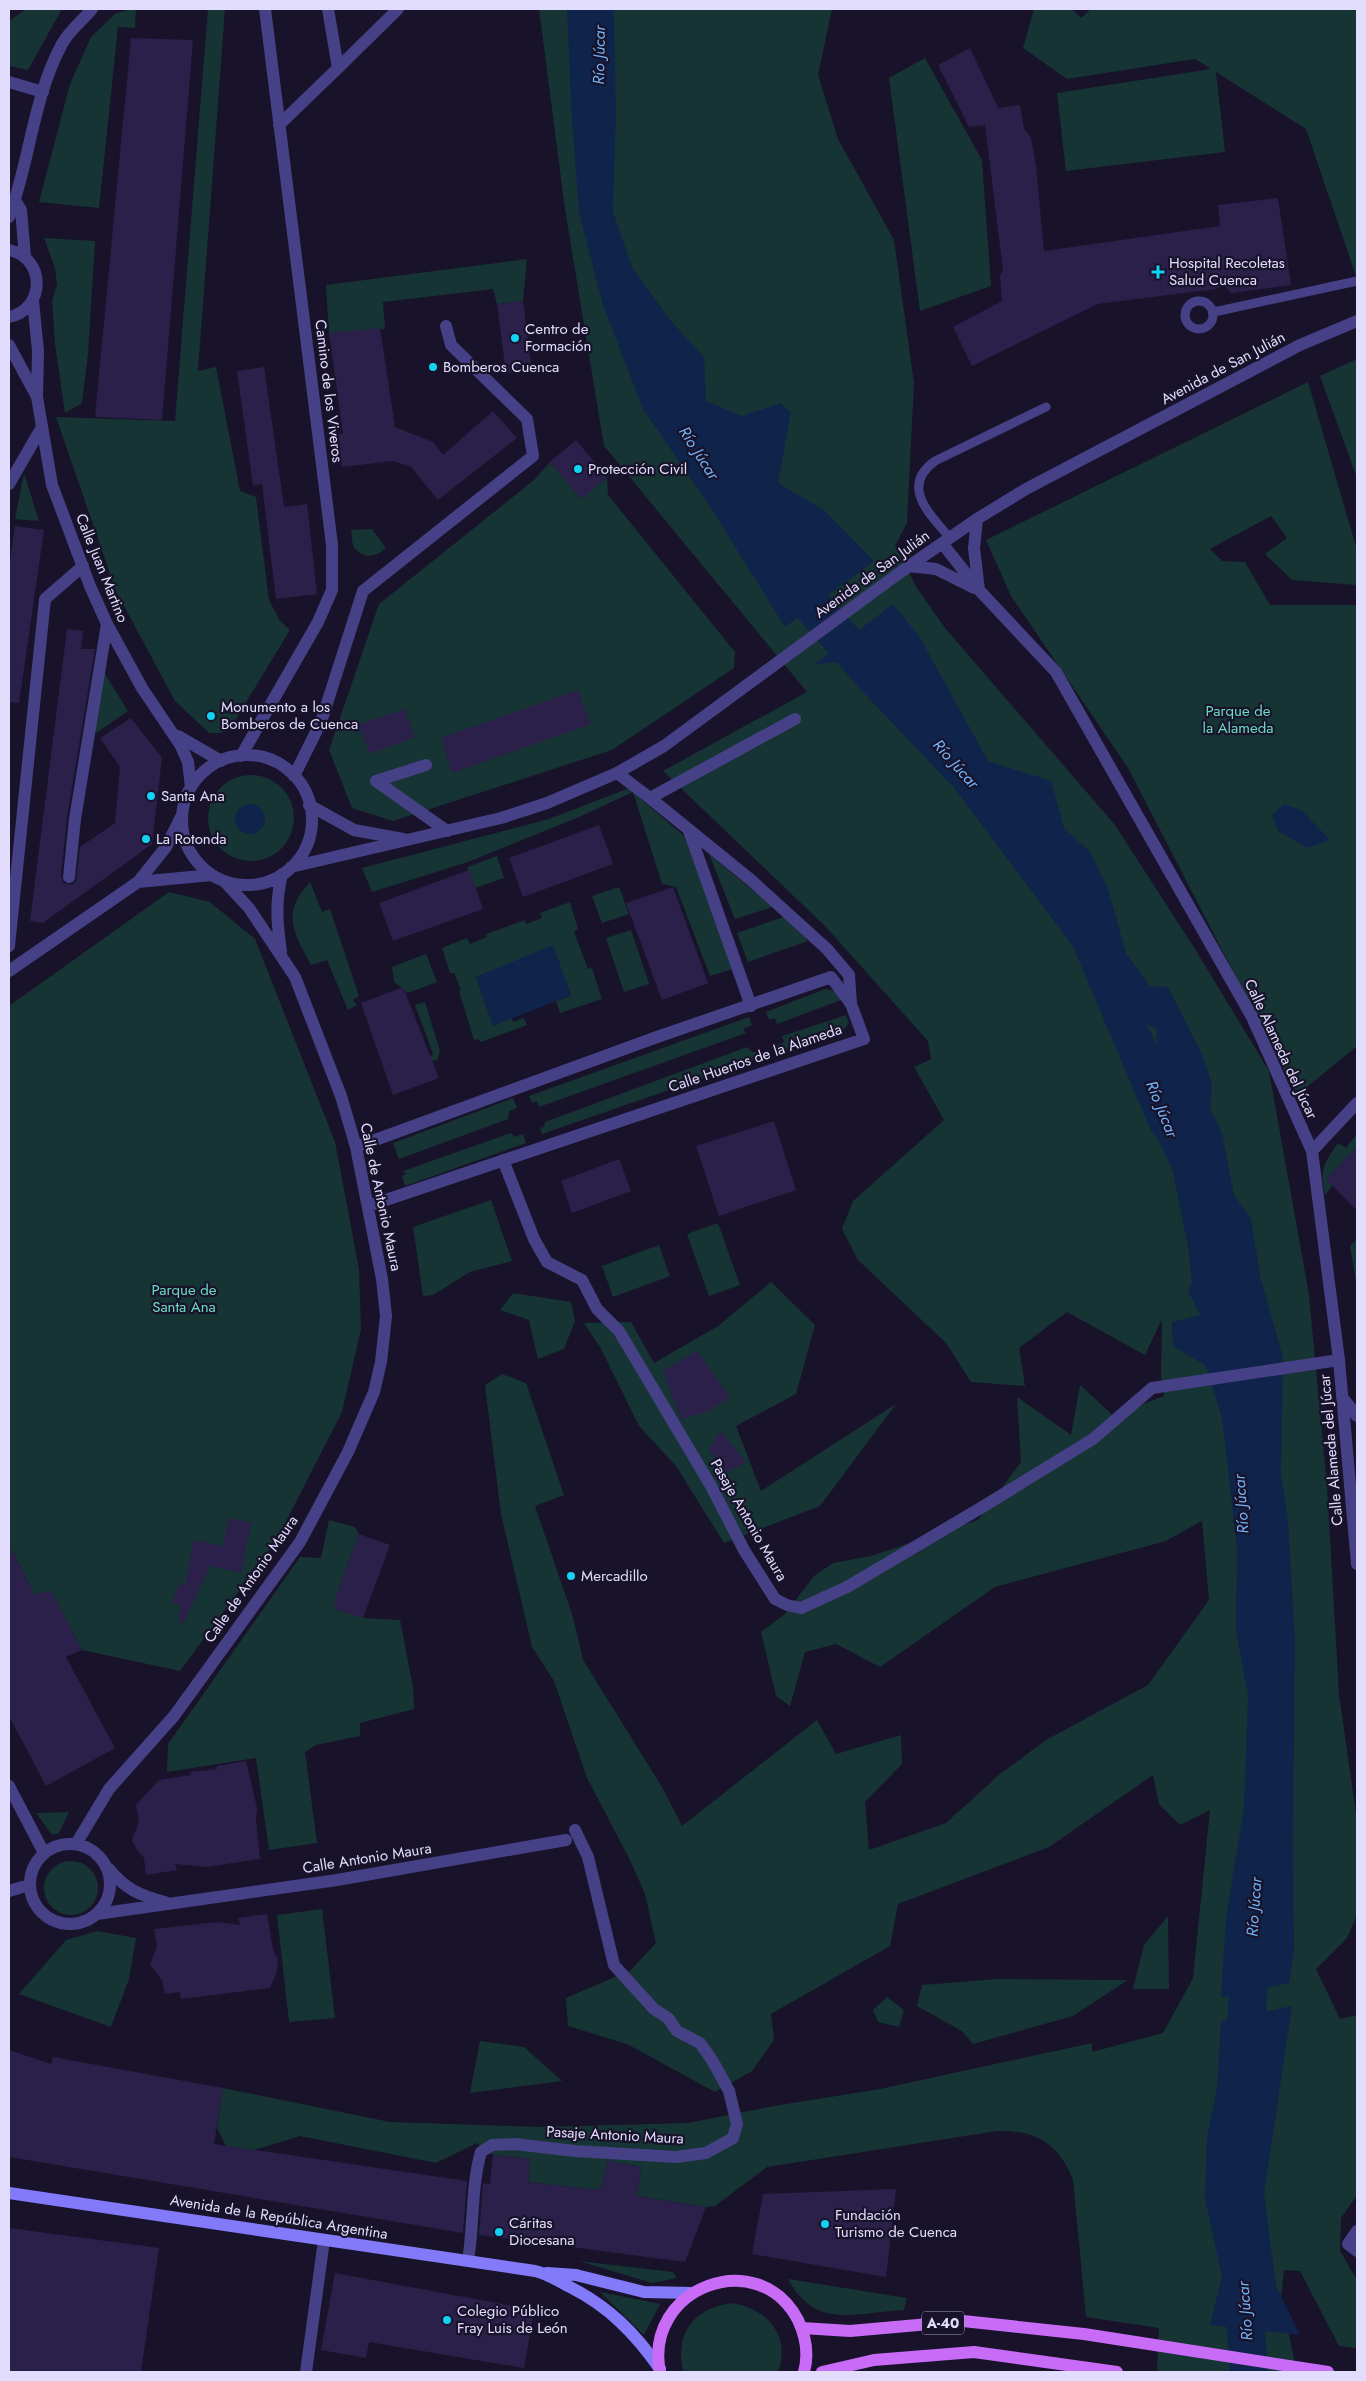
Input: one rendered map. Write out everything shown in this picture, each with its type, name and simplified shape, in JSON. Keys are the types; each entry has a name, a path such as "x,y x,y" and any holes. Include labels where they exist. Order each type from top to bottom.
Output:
{"main road":[{"name":"Avenida de la República Argentina","path":"9,2193 544,2273 556,2272 576,2275 644,2292 692,2293"},
{"name":"Avenida de la República Argentina","path":"544,2273 609,2310 634,2335 660,2371"},
{"path":"660,2371 659,2347 664,2326 676,2308 692,2293 723,2281 749,2282 775,2294 791,2309 802,2328 807,2353 804,2372"},
{"name":"A-40","path":"802,2328 832,2332 963,2321 1084,2334 1328,2372"},
{"name":"A-40","path":"822,2372 874,2360 974,2352 1117,2372"}],"street":[{"path":"9,216 15,200 43,92 63,43 92,9"},
{"name":"Camino de los Viveros","path":"241,756 318,622 332,590 332,545 265,9"},
{"path":"328,9 338,68"},
{"path":"279,125 398,9"},
{"path":"9,82 43,92"},
{"path":"9,250 25,257 21,210 15,200"},
{"name":"Calle Juan Martino","path":"25,257 36,274 37,288 33,301 38,351 37,397 52,485 107,624 142,688 175,736 188,762 191,786"},
{"path":"9,317 22,312 33,301"},
{"name":"Avenida de San Julián","path":"287,870 406,839 447,831 547,804 617,773 664,746 892,578 977,519 1026,489 1235,378 1357,321"},
{"path":"294,776 321,722 363,591 533,456 527,419 451,345 446,326"},
{"name":"Calle Juan Martino","path":"9,345 37,397"},
{"path":"9,484 42,427"},
{"path":"977,519 974,548 979,590"},
{"name":"Calle Alameda del Júcar","path":"946,541 979,590 1056,672 1252,1017 1312,1151 1339,1360 1356,1522 1357,1564"},
{"path":"9,946 46,599 83,566"},
{"name":"Calle Alameda del Júcar","path":"909,566 936,569 979,590"},
{"path":"69,877 74,826 107,624"},
{"path":"650,798 795,719"},
{"name":"Calle Juan Martino","path":"175,736 221,761"},
{"path":"9,971 138,882 166,847 182,815 191,786 204,771 221,761 241,756 258,756 274,761 294,776 304,789 310,805 311,815 309,836 300,856 287,870 268,881 248,885 224,881 200,866 188,848 182,826 182,815"},
{"path":"426,764 376,781 447,831"},
{"path":"617,773 751,880 827,949 849,975 851,1004"},
{"name":"Avenida de San Julián","path":"310,805 354,830 406,839"},
{"path":"689,831 751,1006"},
{"name":"Calle de Antonio Maura","path":"282,957 276,917 278,892 287,870"},
{"path":"138,882 212,875"},
{"name":"Calle de Antonio Maura","path":"76,1844 109,1788 174,1716 300,1542 348,1452 374,1392 381,1362 385,1324 382,1279 356,1146 341,1096 295,977 249,908 224,881"},
{"name":"Calle Huertos de la Alameda","path":"356,1146 657,1037 831,977 851,1004 864,1038 368,1206"},
{"path":"1312,1151 1357,1103"},
{"name":"Pasaje Antonio Maura","path":"503,1160 534,1239 547,1262 582,1280 597,1309 619,1331 711,1486 744,1550 775,1599 787,1606 801,1608 847,1587 1093,1439 1152,1388 1339,1360"},
{"path":"1342,1397 1357,1416"},
{"path":"9,1786 44,1853"},
{"name":"Pasaje Antonio Maura","path":"468,2261 472,2237 476,2170 480,2152 492,2145 515,2144 575,2151 676,2157 706,2153 733,2138 737,2124 729,2091 719,2071 700,2043 677,2031 668,2018 654,2009 614,1965 599,1910 588,1857 575,1830"},
{"name":"Calle Antonio Maura","path":"97,1914 337,1880 566,1840"},
{"path":"76,1844 97,1854 107,1867 111,1881 109,1896 97,1914 75,1924 58,1923 43,1915 33,1901 29,1885 36,1862 44,1853 59,1845 76,1844"},
{"name":"Calle Antonio Maura","path":"107,1867 128,1889 139,1895 173,1903"},
{"path":"9,1891 29,1885"},
{"path":"1353,2247 1357,2231"},
{"path":"306,2372 324,2240"}],"lane":[{"path":"1214,312 1357,281"},
{"path":"946,541 921,503 919,484 925,468 1046,407"}],"green space":[{"path":"26,9 62,9 28,70 9,66 9,21"},
{"path":"136,9 135,28 118,27 99,208 39,202 70,84 91,37 115,14"},
{"path":"208,9 225,9 198,371 216,367 240,491 256,497 269,600 280,621 290,630 231,727 224,732 215,733 209,733 175,701 116,591 56,417 175,421"},
{"path":"539,9 832,9 818,75 838,139 894,240 914,383 907,523 895,546 917,588 945,628 1115,825 1195,949 1269,1071 1309,1295 1327,1486 1339,1694 1357,1821 1357,1915 1347,1938 1316,1969 1340,2019 1357,2015 1357,2195 1341,2218 1340,2251 1357,2280 1357,2348 1339,2346 1300,2271 1284,2270 1281,2298 1297,2372 1157,2372 1159,2328 1086,2317 1073,2180 1061,2157 1053,2148 1034,2136 1023,2133 997,2131 767,2167 715,2206 706,2207 637,2196 641,2167 608,2161 600,2190 528,2182 530,2159 493,2155 477,2143 436,2163 300,2136 254,2150 226,2146 217,2128 223,2088 390,2122 542,2127 688,2123 774,2106 880,2089 1092,2043 1092,2052 1163,2033 1193,1978 1210,1810 1180,1825 1159,1804 1153,1775 1049,1847 898,1904 890,1946 771,2014 774,2040 752,2071 715,2092 627,2044 568,2026 566,1998 631,1970 656,1943 645,1894 630,1860 587,1778 554,1681 532,1647 501,1514 485,1385 502,1374 526,1383 564,1495 535,1506 573,1617 583,1660 662,1787 682,1826 817,1720 836,1754 901,1735 902,1764 865,1802 869,1850 946,1823 1000,1774 1046,1740 1148,1685 1209,1600 1202,1521 1166,1541 995,1587 880,1667 836,1644 805,1652 790,1706 776,1696 761,1632 785,1614 814,1576 833,1563 871,1556 978,1520 1021,1462 1017,1397 1071,1435 1080,1385 1118,1420 1143,1404 1164,1396 1161,1374 1162,1319 1145,1355 1067,1312 1019,1348 1025,1386 971,1382 946,1343 858,1260 842,1229 853,1201 944,1120 914,1067 931,1059 928,1041 825,926 663,771 807,692 604,446 565,209"},
{"path":"1034,9 1072,9 1081,18 1091,9 1357,9 1357,279 1306,129 1216,72 1225,152 1066,171 1057,93 1211,69 1195,59 1067,79 1023,48"},
{"path":"925,58 982,160 991,286 920,311 889,78"},
{"path":"44,238 95,241 88,354 82,403 65,413 55,344 52,301 57,284 55,268"},
{"path":"527,259 523,301 497,304 493,289 383,302 385,329 329,333 326,285"},
{"path":"1357,359 1357,478 1320,376"},
{"name":"Parque de la Alameda","path":"1308,382 1357,550 1357,585 1292,580 1265,554 1287,538 1271,516 1210,549 1222,561 1245,562 1270,605 1357,605 1357,1046 1297,1095 1128,768 1011,596 986,540"},
{"path":"550,462 581,498 607,477 608,495 735,652 734,668 612,750 393,821 352,808 329,750 379,604 534,480"},
{"path":"24,473 39,521 15,519"},
{"path":"372,529 386,548 377,554 369,556 362,554 353,547 351,530"},
{"path":"102,669 128,711 93,735"},
{"path":"251,775 268,778 282,787 291,801 294,818 291,835 282,849 268,858 251,861 234,858 220,849 211,835 208,818 211,801 220,787 234,778"},
{"path":"632,787 633,792 579,817 468,862 372,892 362,868 549,819"},
{"path":"633,792 684,836 733,969 710,976 676,887 662,884"},
{"path":"709,854 773,907 735,919"},
{"path":"497,856 504,878 475,888 467,867"},
{"path":"310,882 322,912 330,909 359,996 353,1000 357,1005 348,1010 327,960 311,965 295,933 293,914 295,904"},
{"path":"619,887 629,914 602,923 592,896"},
{"name":"Parque de Santa Ana","path":"169,892 210,902 255,939 335,1142 359,1269 361,1329 342,1412 276,1541 180,1671 82,1650 51,1591 35,1595 9,1545 9,1006"},
{"path":"570,902 578,929 574,932 588,969 592,968 602,999 560,1013 556,1001 570,996 552,946 476,977 493,1025 512,1018 513,1022 524,1018 527,1025 481,1042 478,1039 474,1040 459,991 461,990 454,973 450,973 442,948 467,938 470,944 487,937 486,934 525,920 526,924 542,918 540,913"},
{"path":"789,915 808,941 748,962 737,933"},
{"path":"631,930 649,984 624,992 606,938"},
{"path":"426,954 437,982 408,993 394,982 392,967"},
{"path":"825,989 836,991 841,1000 777,1024 775,1018 769,1020 766,1012"},
{"path":"425,1002 440,1051 437,1060 432,1061 429,1057 433,1054 415,1005"},
{"path":"846,1015 849,1023 844,1029 779,1052 776,1046 784,1042 782,1036"},
{"path":"749,1017 752,1025 743,1029 746,1033 539,1107 537,1101 532,1103 529,1096"},
{"path":"747,1047 752,1052 759,1052 761,1058 542,1134 540,1128 544,1127 545,1122"},
{"path":"513,1098 517,1108 509,1111 508,1119 399,1159 393,1143"},
{"path":"511,1133 514,1137 523,1134 526,1143 405,1186 402,1176 406,1174 403,1171"},
{"path":"1357,1134 1357,1147 1327,1179 1333,1185 1325,1195 1323,1173 1329,1156 1338,1143 1346,1148"},
{"path":"491,1200 512,1261 470,1272 433,1295 423,1296 413,1227"},
{"path":"718,1223 740,1285 709,1296 687,1234"},
{"path":"1357,1239 1357,1288 1350,1246"},
{"path":"659,1245 670,1276 613,1297 602,1266"},
{"path":"771,1282 815,1325 796,1394 736,1426 761,1491 896,1404 820,1506 724,1543 676,1466 639,1426 600,1347 584,1323 631,1322 654,1363 718,1326"},
{"path":"513,1293 571,1302 575,1321 564,1349 538,1359 529,1320 500,1310"},
{"path":"329,1520 355,1527 359,1534 335,1599 335,1609 364,1618 400,1620 413,1687 414,1709 360,1723 360,1736 316,1745 305,1752 317,1843 269,1850 256,1758 167,1772 168,1744 300,1557 321,1558"},
{"path":"69,1812 59,1833 52,1835 36,1813"},
{"path":"71,1861 81,1863 90,1869 96,1878 98,1888 96,1898 90,1907 81,1913 71,1915 61,1913 52,1907 46,1898 44,1888 46,1878 52,1869 61,1863"},
{"path":"322,1909 335,2018 289,2022 277,1915"},
{"path":"1168,1916 1169,1989 1133,1989 1144,1945"},
{"path":"97,1931 136,1938 129,1979 111,2027 19,1994 66,1940"},
{"path":"997,1979 1128,1980 1073,2016 973,2044 962,2031 917,2006 922,1985"},
{"path":"887,1997 904,2010 899,2027 878,2022 873,2010"},
{"path":"480,2041 524,2047 562,2081 470,2093"},
{"path":"579,2261 673,2272 677,2278 652,2283"},
{"path":"788,2279 907,2298 904,2310 838,2315 824,2312 811,2306 799,2295"},
{"path":"600,2292 660,2304 644,2335"},
{"path":"733,2303 746,2306 757,2312 774,2326 779,2336 781,2347 778,2372 683,2372 682,2345 690,2325 707,2310"}],"water":[{"path":"567,9 614,9 616,115 613,212 632,267 670,320 704,357 706,401 742,416 780,403 791,412 778,483 824,510 874,561 785,627 709,505 643,409 603,305 579,213 571,105"},
{"path":"893,604 919,636 988,761 1051,781 1064,828 1091,853 1108,889 1126,953 1150,986 1168,987 1203,1056 1212,1085 1210,1108 1222,1133 1234,1195 1251,1219 1260,1275 1283,1358 1281,1475 1288,1521 1295,1639 1294,1950 1289,1983 1221,1998 1226,1917 1244,1808 1248,1695 1236,1631 1237,1548 1222,1419 1206,1366 1173,1346 1172,1322 1200,1315 1188,1291 1192,1282 1188,1246 1173,1172 1144,1106 1144,1084 1155,1060 1157,1030 1105,996 1080,954 1065,913 1073,902 1042,887 1019,864 1002,840 1015,821 979,813 908,734 923,732 923,711 892,708 841,662 815,664"},
{"path":"250,804 261,808 265,819 261,830 250,834 239,830 235,819 239,808"},
{"path":"1284,804 1301,810 1330,840 1307,848 1278,831 1272,815"},
{"path":"553,945 571,995 493,1026 476,977"},
{"path":"1292,2006 1264,2194 1276,2286 1300,2335 1210,2325 1222,2277 1205,2199 1207,2136 1217,2089 1221,2021"}],"building":[{"path":"131,38 193,40 162,420 95,417"},
{"path":"970,48 998,108 1020,105 1024,129 1031,138 1036,165 1044,251 1220,226 1218,205 1278,198 1291,285 1231,293 1224,285 1216,289 1097,304 972,366 953,327 1002,301 1000,276 1003,270 985,125 969,127 938,65"},
{"name":"Centro de Formación","path":"523,301 532,370 506,373 497,304"},
{"path":"380,328 395,427 433,442 443,455 493,411 517,438 438,500 411,467 393,461 342,467 338,434 343,434 329,333"},
{"path":"264,367 284,507 307,504 317,594 276,599 262,484 253,485 237,371"},
{"name":"Protección Civil","path":"576,440 607,477 581,499 550,462"},
{"path":"15,526 44,530 19,703 9,702 9,568"},
{"path":"67,629 83,631 81,649 95,649 67,818 61,876 64,883 72,885 76,881 80,847 115,823 120,767 100,738 131,718 162,758 152,844 43,923 30,921"},
{"path":"578,690 591,724 452,773 441,738"},
{"path":"404,709 415,737 370,754 358,725"},
{"path":"599,825 613,864 523,897 509,858"},
{"path":"469,870 483,909 393,941 379,903"},
{"path":"673,887 708,983 662,1000 626,903"},
{"path":"403,987 439,1078 393,1095 361,1003"},
{"path":"774,1121 796,1190 719,1216 696,1146"},
{"path":"1357,1147 1357,1211 1326,1179"},
{"path":"619,1159 631,1191 572,1213 561,1181"},
{"path":"697,1351 730,1397 708,1411 681,1420 663,1371"},
{"path":"720,1430 746,1462 725,1473 709,1450"},
{"path":"229,1518 251,1523 241,1573 210,1566 184,1623 178,1621 181,1606 172,1602 180,1583 185,1585 194,1540 223,1546"},
{"path":"359,1534 390,1545 363,1618 335,1609 335,1599"},
{"path":"9,1545 35,1595 51,1590 82,1650 66,1657 115,1748 46,1786 9,1716"},
{"path":"246,1761 257,1808 256,1821 260,1859 207,1867 175,1864 177,1870 146,1875 144,1858 132,1840 139,1822 136,1805 159,1780 191,1775 190,1772 217,1769 217,1766"},
{"path":"267,1914 273,1950 278,1960 277,1972 270,1988 181,1999 180,1992 165,1994 162,1980 150,1965 157,1946 154,1929 217,1922 240,1925 238,1918"},
{"path":"9,2050 51,2064 53,2057 223,2088 214,2144 467,2181 463,2233 9,2157"},
{"path":"493,2155 530,2159 528,2182 600,2190 608,2161 641,2167 637,2196 706,2207 685,2262 479,2235 483,2183 490,2184"},
{"name":"Fundación Turismo de Cuenca","path":"896,2189 886,2277 752,2254 763,2194"},
{"path":"9,2228 159,2248 141,2372 9,2372"},
{"path":"335,2273 534,2310 524,2368 369,2342 366,2358 321,2350"}],"waterway":[{"name":"Río Júcar","path":"778,567 874,676 969,776 1089,936 1168,1122"},
{"name":"Río Júcar","path":"1243,2066 1252,1941"},
{"name":"Río Júcar","path":"1242,2278 1249,2372"}],"place":[{"name":"Hospital Recoletas Salud Cuenca","path":"1158,272"},
{"name":"Centro de Formación","path":"515,338"},
{"name":"Bomberos Cuenca","path":"433,367"},
{"name":"Protección Civil","path":"578,469"},
{"name":"Monumento a los Bomberos de Cuenca","path":"211,716"},
{"name":"Santa Ana","path":"151,796"},
{"name":"La Rotonda","path":"146,839"},
{"name":"Mercadillo","path":"571,1576"},
{"name":"Fundación Turismo de Cuenca","path":"825,2224"},
{"name":"Cáritas Diocesana","path":"499,2232"},
{"name":"Colegio Público Fray Luis de León","path":"447,2320"}]}
